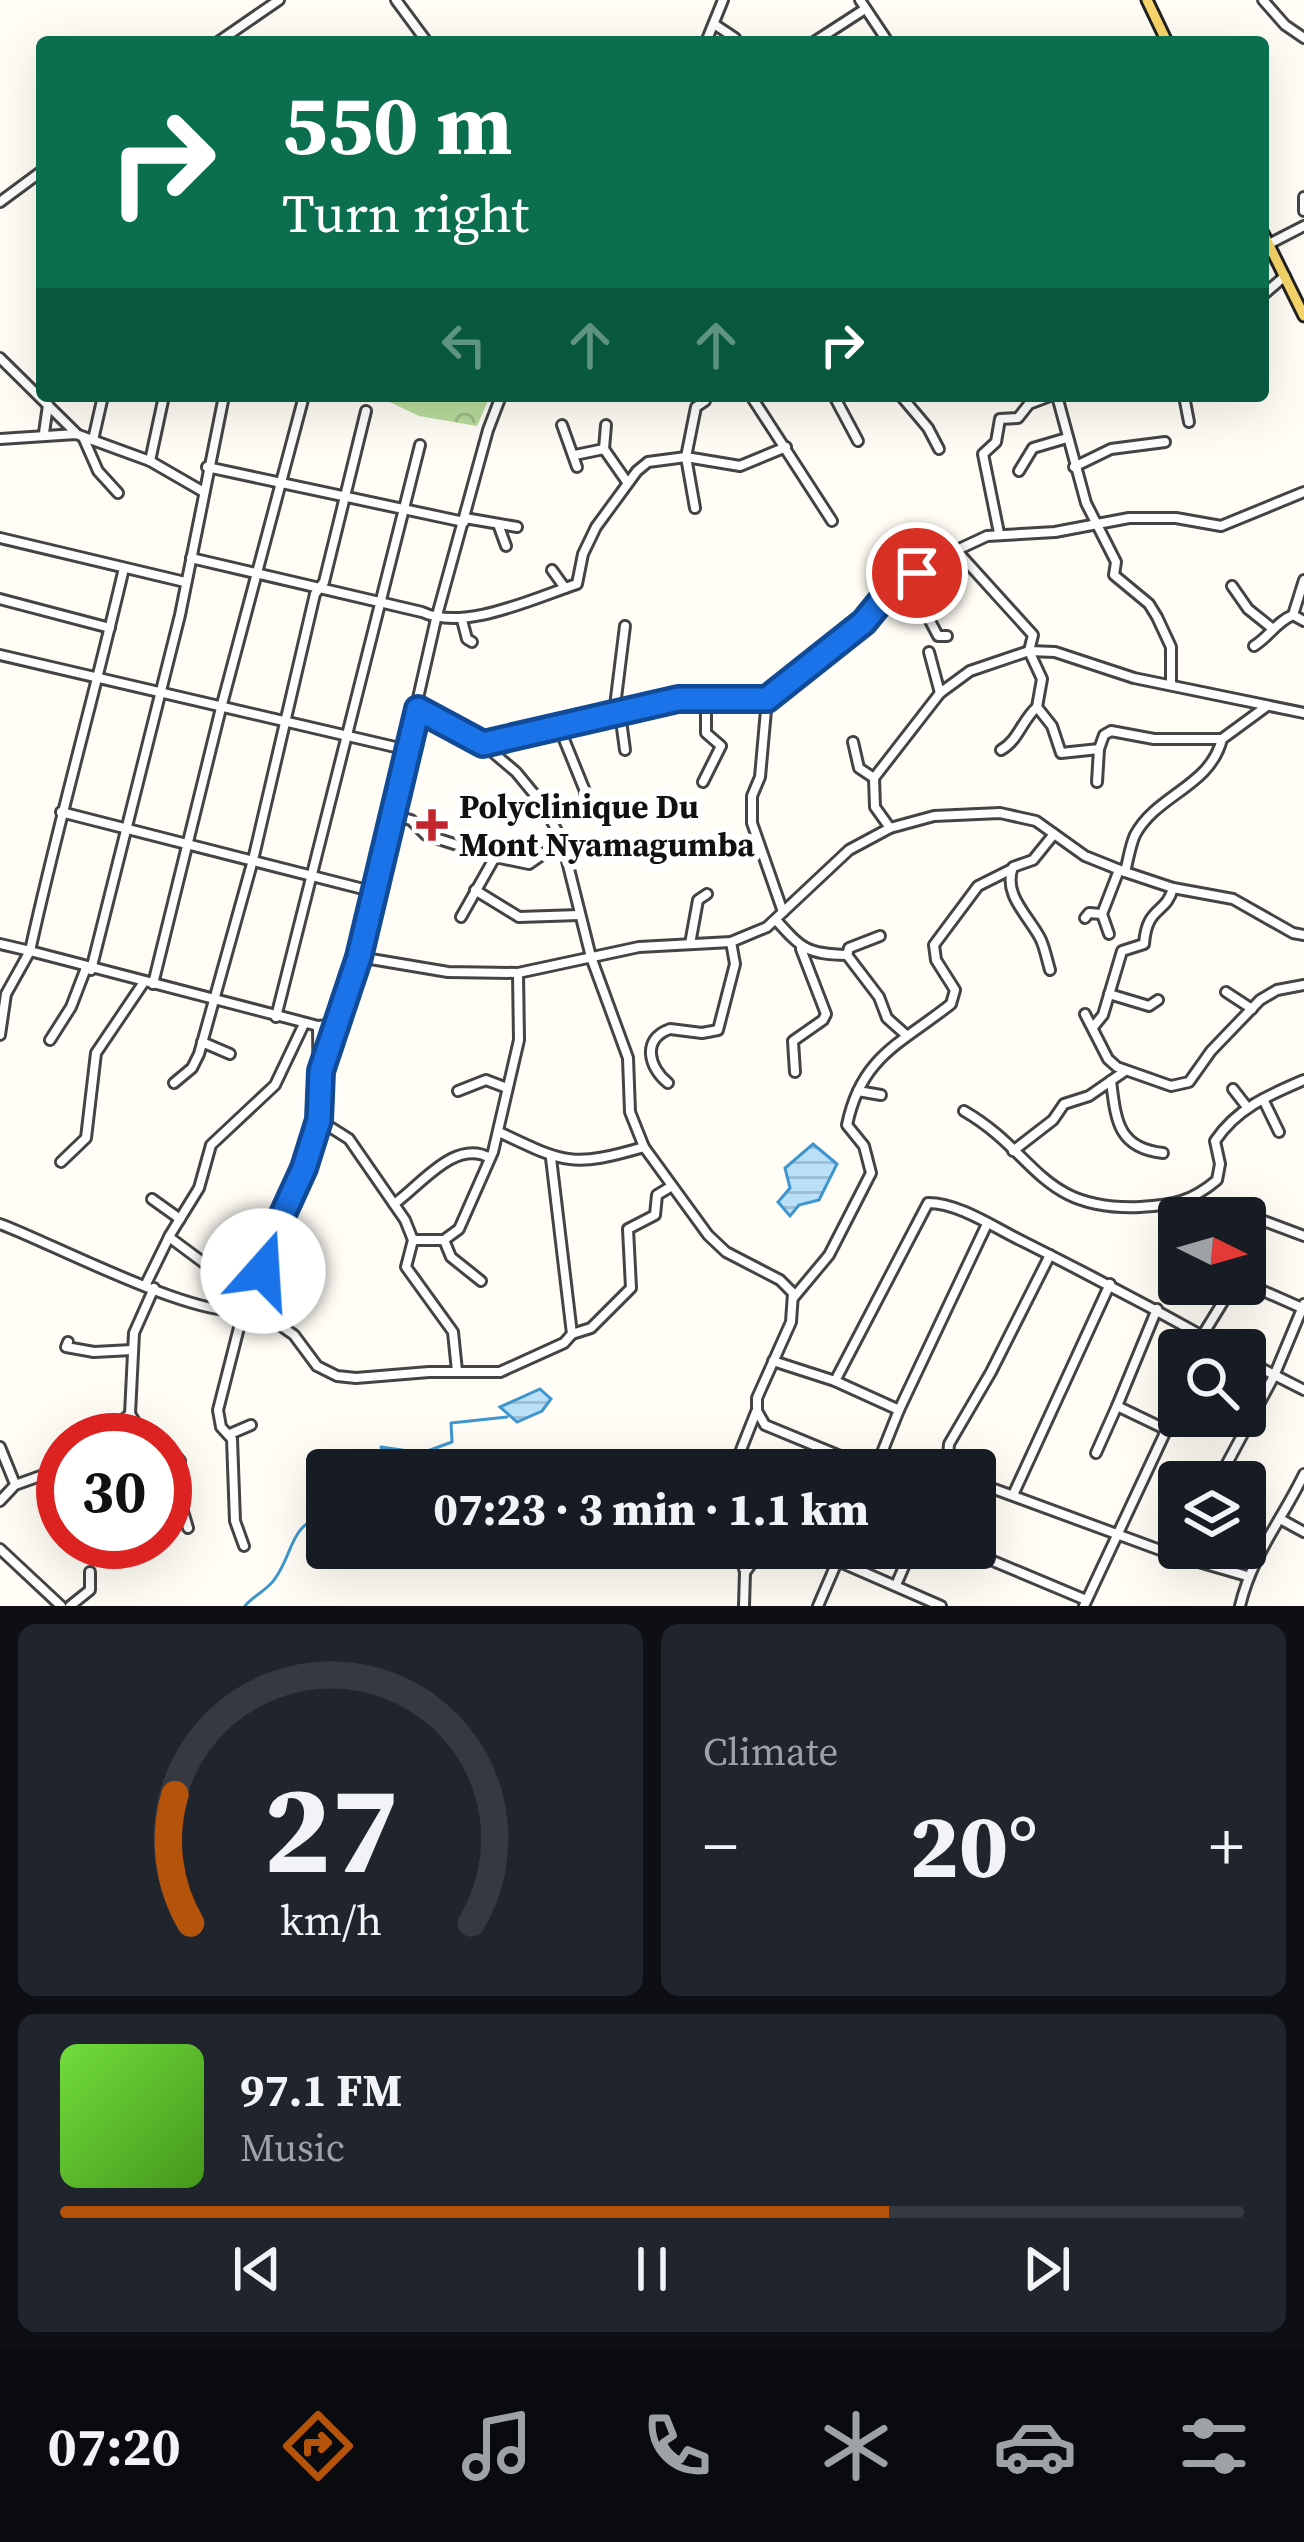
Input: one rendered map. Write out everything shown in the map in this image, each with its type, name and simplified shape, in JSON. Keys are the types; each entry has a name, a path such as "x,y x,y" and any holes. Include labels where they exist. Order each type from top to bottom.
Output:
{"main road":[{"path":"1147,0 1164,36"},
{"path":"1269,244 1304,316"}],"street":[{"path":"227,36 279,0"},
{"path":"396,0 423,36"},
{"path":"709,36 723,0"},
{"path":"1263,0 1304,38"},
{"path":"822,36 863,4 884,36"},
{"path":"714,24 732,36"},
{"path":"0,202 36,175"},
{"path":"1304,197 1304,211"},
{"path":"1269,244 1304,226"},
{"path":"1269,290 1285,276"},
{"path":"0,358 36,391"},
{"path":"33,388 36,384"},
{"path":"93,440 102,402"},
{"path":"150,461 163,402"},
{"path":"50,1040 88,969 191,558 223,402"},
{"path":"61,1162 86,1138 99,1046 149,984 303,402"},
{"path":"320,1076 359,957 436,619 499,402"},
{"path":"695,508 686,458 696,407 704,402"},
{"path":"755,402 832,521"},
{"path":"837,402 858,441"},
{"path":"906,402 939,449"},
{"path":"999,533 983,454 996,442 1000,419 1018,418 1035,402"},
{"path":"1056,402 1094,523 1116,562 1114,575 1149,604 1171,647 1171,684"},
{"path":"1185,402 1189,422"},
{"path":"44,434 48,404"},
{"path":"48,404 79,435 98,471 118,493"},
{"path":"174,1084 191,1069 202,1042 367,411"},
{"path":"562,425 578,467"},
{"path":"606,425 604,449 627,483"},
{"path":"0,440 79,435 150,461 202,491"},
{"path":"1019,471 1033,448 1067,439"},
{"path":"1074,467 1111,449 1165,442"},
{"path":"276,1017 420,445"},
{"path":"191,558 436,619 462,620 580,579 589,541 627,483 648,462 686,458 740,466 786,447"},
{"path":"575,455 604,449"},
{"path":"208,467 404,509 517,527"},
{"path":"483,744 678,699 767,699 864,622 890,590 944,556 999,533 1055,532 1161,517 1221,526 1304,492"},
{"path":"498,524 506,546"},
{"path":"0,538 185,582"},
{"path":"956,550 1033,635 1030,651 1042,679 1037,707 1011,744 1001,750"},
{"path":"944,556 944,578 928,617 938,636 947,636"},
{"path":"0,1035 6,994 29,952 124,568"},
{"path":"552,570 565,588"},
{"path":"1254,646 1293,615 1304,580"},
{"path":"1232,586 1248,608 1273,629"},
{"path":"0,599 110,628"},
{"path":"1293,615 1304,621"},
{"path":"462,620 472,642"},
{"path":"625,626 617,713 625,750"},
{"path":"890,828 875,807 874,778 940,693 970,671 1030,651 1055,652 1134,678 1304,713"},
{"path":"929,652 940,693"},
{"path":"0,655 408,751"},
{"path":"703,782 721,746 706,733 706,699"},
{"path":"767,699 752,823 780,917 800,947 826,1014 793,1041 794,1072"},
{"path":"1097,782 1099,748 1111,731 1154,739 1222,739 1269,706"},
{"path":"1037,707 1052,726 1060,753 1099,748"},
{"path":"418,709 483,744 516,772 544,806 562,841 578,915 628,1058 631,1112 644,1147 708,1235 726,1252 780,1280 794,1297"},
{"path":"559,727 585,791 579,804"},
{"path":"1109,934 1102,914 1135,836 1164,804 1201,778 1222,739"},
{"path":"853,742 859,768 874,778"},
{"path":"61,812 375,892"},
{"path":"359,957 448,972 518,974 639,947 731,942 780,917 849,850 890,828 934,816 1000,813 1036,821 1085,856 1122,871 1173,888 1222,895 1304,935"},
{"path":"393,815 410,820 426,835 529,864 562,841"},
{"path":"742,1449 757,1411 757,1398 790,1322 794,1297 829,1255 871,1173 864,1146 847,1125 858,1091 870,1070 905,1034 934,1018 955,998 933,952 937,939 978,886 1033,860 1054,834"},
{"path":"461,917 495,856"},
{"path":"1010,870 1015,898 1041,940 1050,970"},
{"path":"1093,1027 1102,1015 1122,951 1144,944 1150,915 1170,898 1173,888"},
{"path":"475,890 519,917 578,915"},
{"path":"690,944 698,900 707,894"},
{"path":"1085,918 1093,911 1102,914"},
{"path":"847,955 849,948 880,936"},
{"path":"668,1083 654,1067 650,1052 660,1032 718,1030 735,964 731,942"},
{"path":"0,944 304,1024 338,1024"},
{"path":"800,947 815,954 847,955"},
{"path":"847,955 879,997 887,1018 905,1034"},
{"path":"413,1240 443,1240 465,1222 499,1132 519,1040 518,974"},
{"path":"1084,1014 1108,1059 1125,1071 1171,1087 1189,1082 1252,1009 1277,990 1304,985"},
{"path":"1226,992 1252,1009"},
{"path":"1109,994 1149,1006 1158,1000"},
{"path":"130,1413 132,1350 169,1237 199,1188 212,1145 275,1085 304,1024"},
{"path":"0,1224 199,1305 242,1312 254,1306 272,1238 304,1168 319,1120 318,1027"},
{"path":"202,1042 230,1054"},
{"path":"628,1058 650,1052"},
{"path":"1013,1150 1053,1120 1064,1104 1089,1096 1125,1071"},
{"path":"458,1091 486,1080 507,1088"},
{"path":"964,1111 1067,1197 1105,1208 1168,1207 1198,1197 1217,1180 1220,1164 1215,1141 1246,1107 1304,1080"},
{"path":"1111,1081 1120,1130 1141,1150 1163,1153"},
{"path":"1233,1089 1246,1107"},
{"path":"858,1091 881,1095"},
{"path":"1263,1099 1279,1132"},
{"path":"319,1120 349,1139 394,1204 413,1240 406,1267 453,1332 457,1371"},
{"path":"499,1132 550,1157 597,1159 644,1147"},
{"path":"394,1204 435,1166 474,1152 490,1158"},
{"path":"550,1157 572,1334"},
{"path":"254,1306 294,1335 317,1366 337,1376 500,1372 591,1328 632,1288 628,1229 655,1215 656,1195 672,1186"},
{"path":"152,1199 179,1219"},
{"path":"835,1381 928,1203 987,1224 1110,1283 1190,1329"},
{"path":"1266,1222 1304,1236"},
{"path":"883,1449 987,1224"},
{"path":"169,1237 208,1266 214,1265"},
{"path":"443,1240 451,1257 481,1281"},
{"path":"949,1449 1049,1255"},
{"path":"1013,1495 1110,1283"},
{"path":"1228,1461 1274,1376 1303,1306 1266,1291"},
{"path":"1096,1453 1157,1309"},
{"path":"242,1312 219,1402 221,1427 233,1445 235,1520 244,1546"},
{"path":"68,1342 66,1347 94,1352 132,1350"},
{"path":"772,1361 835,1381 899,1411"},
{"path":"1266,1372 1304,1390"},
{"path":"1117,1406 1158,1426"},
{"path":"757,1411 765,1426 818,1448"},
{"path":"228,1435 251,1425"},
{"path":"996,1563 1085,1603 1164,1437"},
{"path":"0,1447 15,1485"},
{"path":"1240,1606 1247,1576 1267,1534 1282,1520 1304,1474"},
{"path":"0,1501 15,1485 36,1478"},
{"path":"996,1489 1247,1576"},
{"path":"1282,1520 1304,1532"},
{"path":"0,1549 61,1606"},
{"path":"744,1569 744,1606"},
{"path":"818,1606 833,1569"},
{"path":"858,1569 941,1606"},
{"path":"896,1585 903,1569"},
{"path":"70,1606 90,1590 90,1572"}],"green space":[{"path":"390,402 487,402 477,426 419,416"}],"water":[{"path":"813,1144 837,1164 819,1200 799,1205 790,1216 778,1202 790,1188 785,1168"},
{"path":"540,1389 551,1399 542,1411 517,1422 500,1407"}],"waterway":[{"path":"433,1449 452,1442 451,1423 507,1417"},
{"path":"382,1449 395,1449"},
{"path":"245,1606 274,1580 306,1524"}],"place":[{"name":"Polyclinique Du Mont Nyamagumba","path":"432,825"}],"route":[{"path":"263,1271 319,1120 321,1071 359,957 418,709 483,744 678,699 767,699 864,622 890,590 917,573"}]}
